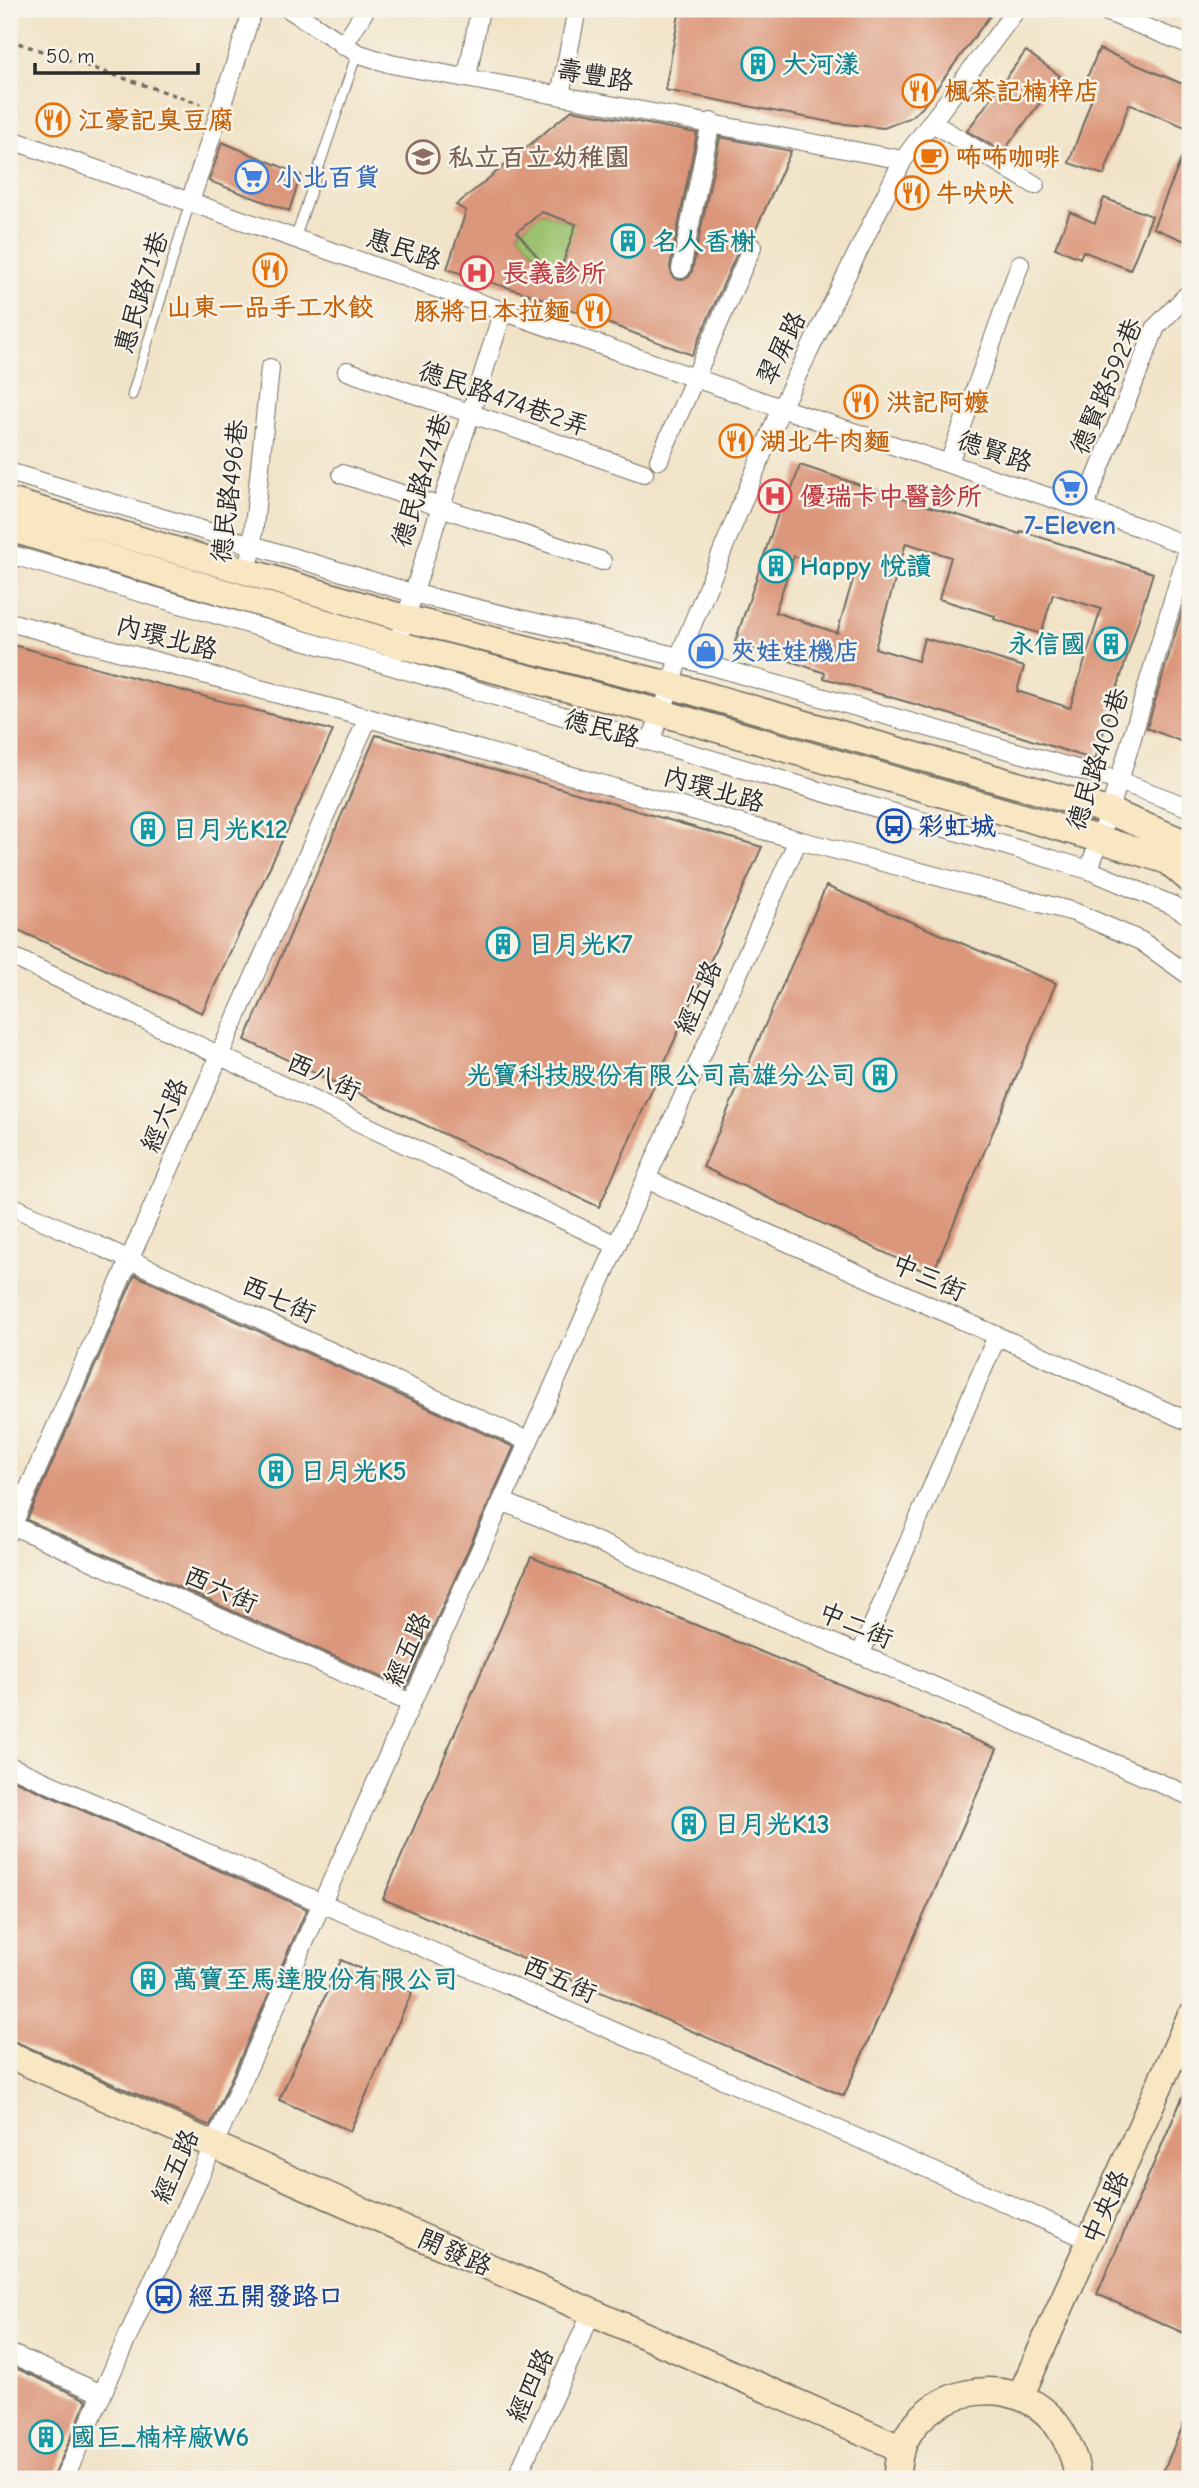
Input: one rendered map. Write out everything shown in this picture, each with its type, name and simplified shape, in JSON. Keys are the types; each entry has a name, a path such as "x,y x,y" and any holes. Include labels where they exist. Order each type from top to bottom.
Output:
{"street":[{"path":"190,202 253,9"},
{"name":"壽豐路","path":"289,9 350,50 391,64 903,160"},
{"path":"350,50 366,9"},
{"path":"467,77 480,9"},
{"path":"560,95 577,9"},
{"name":"翠屏路","path":"650,741 662,713 679,657 781,408 903,160 1017,9"},
{"path":"1100,9 1190,45"},
{"path":"681,269 711,122"},
{"path":"931,122 1035,185"},
{"name":"惠民路","path":"9,139 781,408"},
{"path":"659,460 752,247"},
{"path":"949,463 1020,264"},
{"name":"德賢路592巷","path":"1084,509 1156,327 1189,299"},
{"name":"德民路474巷","path":"394,655 503,311"},
{"name":"德民路496巷","path":"238,609 250,559 270,368"},
{"name":"德民路474巷2弄","path":"347,371 644,473"},
{"name":"德賢路","path":"781,408 1190,546"},
{"path":"9,472 250,559"},
{"path":"342,474 602,561"},
{"path":"9,501 250,559 670,685 1108,811 1176,839 1190,850"},
{"name":"德民路","path":"9,528 238,609"},
{"name":"德民路400巷","path":"1089,870 1119,781 1190,546"},
{"name":"德民路","path":"9,554 238,609 394,655 650,741 1089,870 1172,905 1190,916"},
{"path":"408,606 679,657 1119,781 1190,808"},
{"name":"內環北路","path":"9,622 368,718 798,840 1074,912 1141,941 1190,976"},
{"name":"德民路","path":"394,655 662,713 1100,839 1168,861 1190,880"},
{"name":"經六路","path":"10,1527 368,718"},
{"name":"經五路","path":"64,2479 798,840"},
{"name":"西八街","path":"9,955 616,1245"},
{"name":"中三街","path":"646,1179 1190,1422"},
{"name":"西七街","path":"9,1205 528,1441"},
{"path":"860,1655 997,1336"},
{"name":"中二街","path":"502,1501 1190,1796"},
{"name":"西六街","path":"10,1527 411,1703"},
{"name":"西五街","path":"9,1766 1090,2240"},
{"name":"中央路","path":"1020,2397 1190,2017"},
{"name":"開發路","path":"9,2055 902,2449"},
{"name":"經四路","path":"516,2479 592,2312"},
{"path":"9,2353 102,2394"},
{"path":"897,2479 902,2449 921,2418 943,2401 981,2390 1020,2397 1043,2410 1060,2428 1073,2453 1077,2479"}],"lane":[{"path":"295,239 350,50"},
{"name":"惠民路71巷","path":"132,394 190,202"}],"path":[{"path":"9,40 219,110"}],"green space":[{"path":"694,131 722,137 693,279 665,273"},
{"path":"542,212 588,228 567,249 550,302 530,295 541,261 517,232"}],"building":[{"path":"680,9 995,9 922,108 909,118 884,128 835,123 665,90"},
{"path":"1099,49 1190,87 1190,129 1129,104 1104,175 1069,163 1095,89 1084,85"},
{"path":"1026,51 1060,76 1003,152 967,131"},
{"name":"名人香榭","path":"572,110 697,133 670,267 673,277 679,280 689,277 692,271 720,137 791,151 753,236 742,242 692,355 535,296 447,269 466,211 456,205","holes":["542,212 576,224 557,281 517,232"]},
{"path":"1190,138 1190,243 1153,228"},
{"name":"小北百貨","path":"222,142 301,175 289,211 209,181"},
{"path":"1104,198 1152,216 1130,270 1083,251 1080,258 1055,248 1070,212 1095,223"},
{"path":"800,465 1153,573 1095,760 824,678 825,673 735,642 787,487 792,489","holes":["906,543 951,557 939,599 995,616 994,619 1041,634 1053,594 1101,609 1070,708 1017,691 1024,667 924,638 918,661 875,648","794,556 854,576 837,633 775,612"]},
{"path":"1186,598 1190,599 1190,745 1147,728"},
{"name":"日月光K12","path":"9,644 333,731 202,1013 9,926"},
{"name":"日月光K7","path":"376,735 762,847 599,1207 245,1040"},
{"name":"光寶科技股份有限公司高雄分公司","path":"826,886 1056,983 932,1275 703,1167"},
{"name":"日月光K5","path":"135,1275 514,1447 406,1688 27,1520"},
{"name":"日月光K13","path":"531,1557 997,1749 844,2096 383,1899"},
{"name":"萬寶至馬達股份有限公司","path":"9,1778 307,1909 210,2126 9,2039"},
{"path":"341,1960 412,1992 350,2131 279,2100"},
{"path":"1190,2080 1190,2336 1097,2294"},
{"name":"國巨_楠梓廠W6","path":"9,2365 87,2400 53,2479 9,2479"},
{"path":"1190,2409 1190,2479 1160,2479"}],"place":[{"name":"大河漾","path":"758,64"},
{"name":"楓茶記楠梓店","path":"919,91"},
{"name":"江豪記臭豆腐","path":"53,120"},
{"name":"私立百立幼稚園","path":"423,157"},
{"name":"咘咘咖啡","path":"931,157"},
{"name":"小北百貨","path":"252,177"},
{"name":"牛吠吠","path":"912,193"},
{"name":"名人香榭","path":"628,241"},
{"name":"山東一品手工水餃","path":"270,270"},
{"name":"長義診所","path":"477,273"},
{"name":"豚將日本拉麵","path":"594,311"},
{"name":"洪記阿嬤","path":"861,402"},
{"name":"湖北牛肉麵","path":"736,441"},
{"name":"7-Eleven","path":"1070,488"},
{"name":"優瑞卡中醫診所","path":"775,496"},
{"name":"Happy 悅讀","path":"776,566"},
{"name":"永信國","path":"1111,644"},
{"name":"夾娃娃機店","path":"706,651"},
{"name":"彩虹城","path":"894,826"},
{"name":"日月光K12","path":"148,829"},
{"name":"日月光K7","path":"503,944"},
{"name":"光寶科技股份有限公司高雄分公司","path":"880,1075"},
{"name":"日月光K5","path":"276,1471"},
{"name":"日月光K13","path":"689,1824"},
{"name":"萬寶至馬達股份有限公司","path":"148,1979"},
{"name":"經五開發路口","path":"164,2296"},
{"name":"國巨_楠梓廠W6","path":"46,2437"}]}
